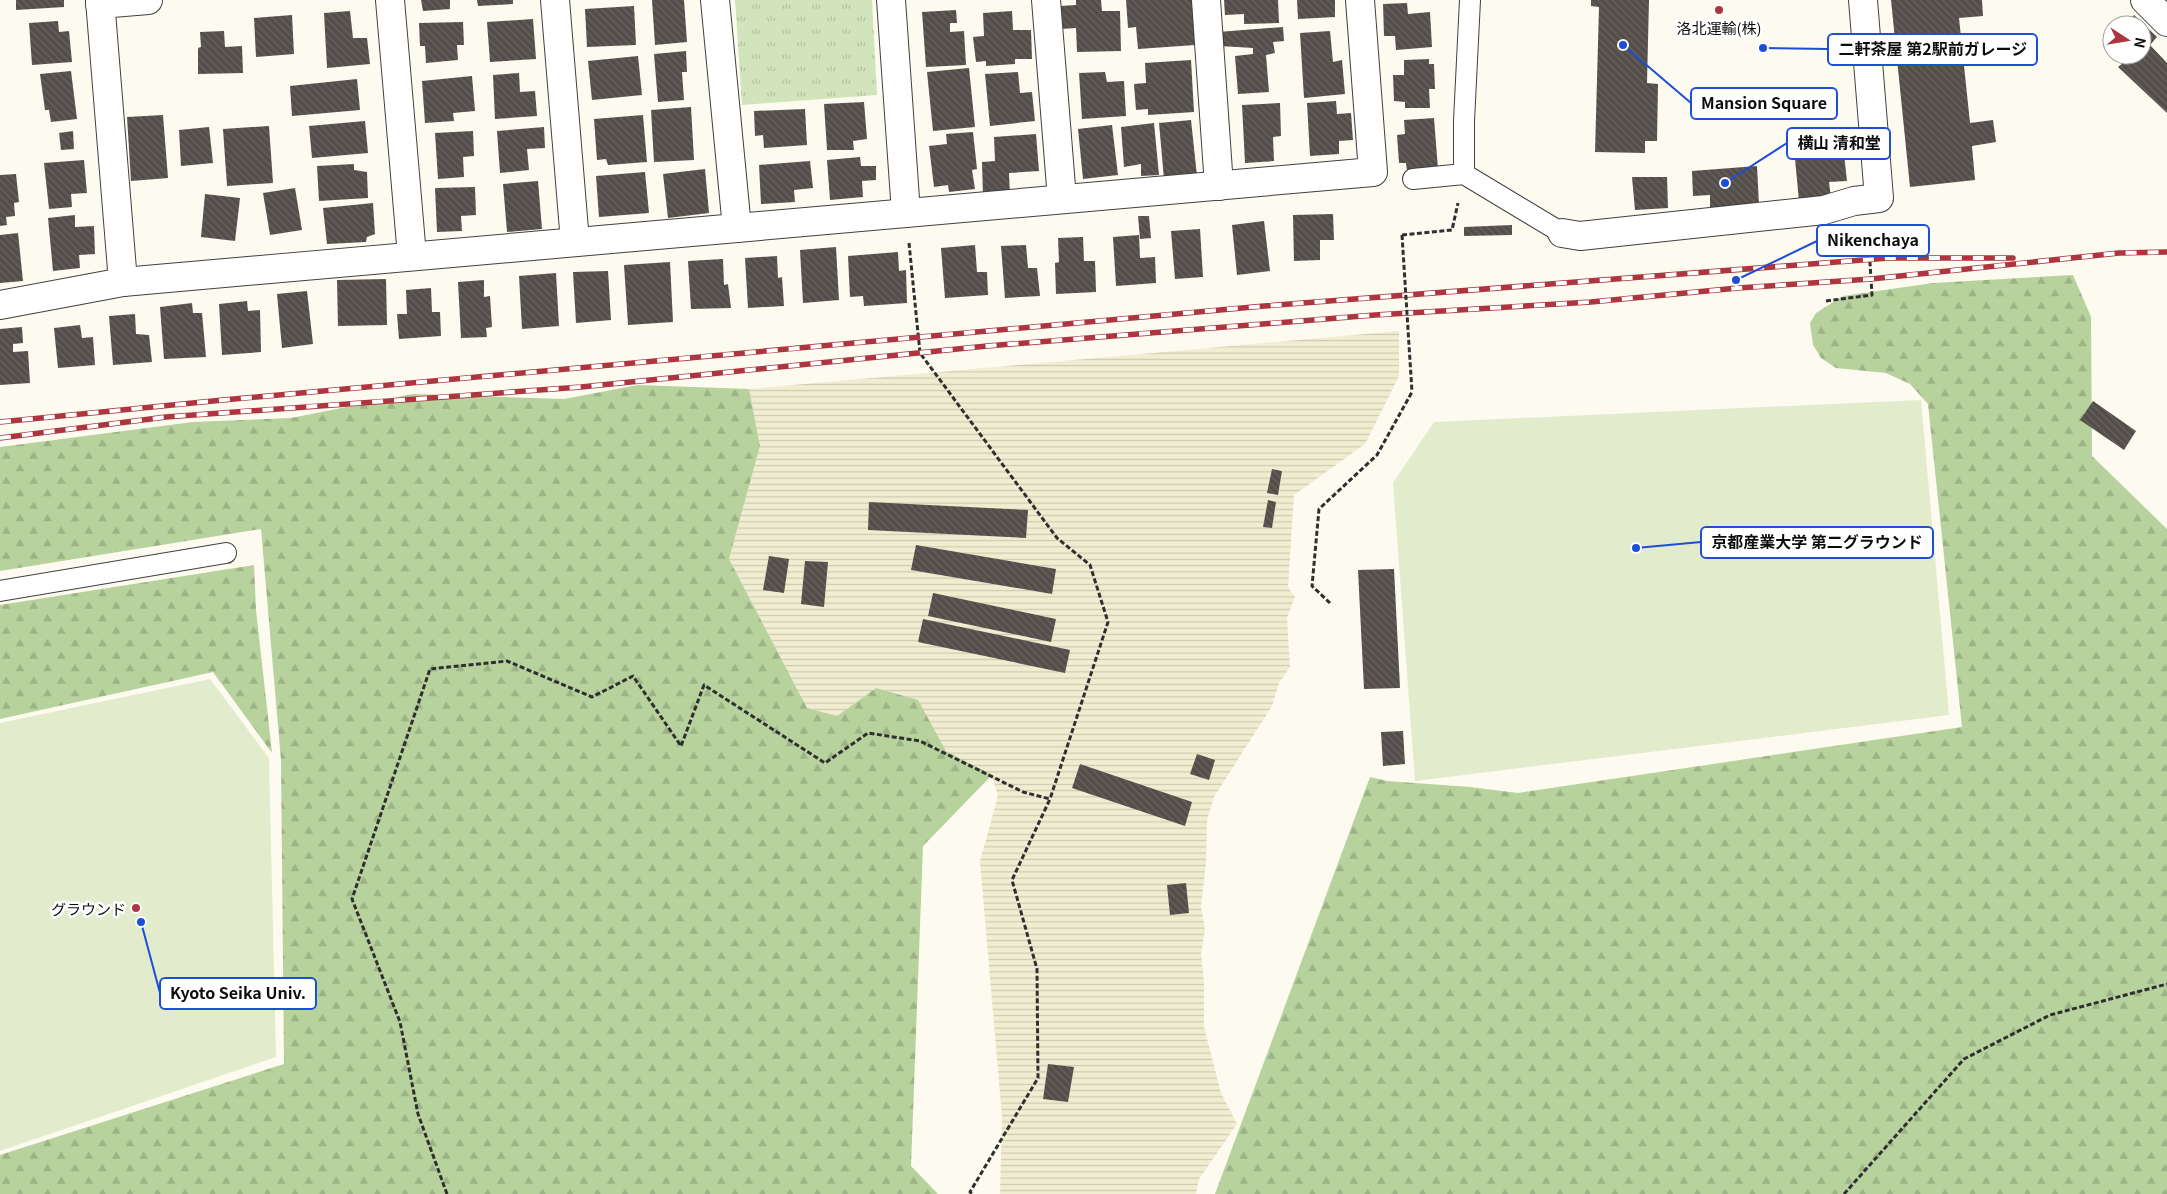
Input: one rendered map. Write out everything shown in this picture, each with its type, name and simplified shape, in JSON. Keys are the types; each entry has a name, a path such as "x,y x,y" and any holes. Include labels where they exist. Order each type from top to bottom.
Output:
{"street":[{"path":"123,282 100,2 148,0"},
{"path":"390,0 412,256"},
{"path":"555,0 575,242"},
{"path":"715,0 737,228"},
{"path":"891,0 906,213"},
{"path":"1046,0 1062,200"},
{"path":"1206,0 1219,186"},
{"path":"0,305 123,282 1373,172 1360,0"},
{"path":"1562,233 1580,236 1824,210 1854,201 1879,198 1863,0"},
{"path":"2145,0 2167,22"}],"lane":[{"path":"1464,174 1470,0"},
{"path":"1413,180 1464,174 1562,233"},
{"path":"0,591 226,554"}],"path":[{"path":"1826,301 1872,296 1868,199"},
{"path":"906,213 920,353 1057,538 1090,565 1108,622 1050,799 1012,880 1037,969 1038,1078 970,1192 972,1194"},
{"path":"1330,602 1312,586 1320,509 1377,455 1412,392 1402,235 1452,230"},
{"path":"1817,250 1869,247"},
{"path":"447,1194 418,1114 400,1022 352,899 430,669 507,660 592,698 634,676 681,746 704,685 824,763 868,733 920,741 1023,792 1050,799"},
{"path":"1844,1194 1964,1059 2050,1015 2167,984"}],"shaded area":[{"path":"1399,331 1399,376 1365,444 1294,495 1288,587 1295,597 1287,618 1290,667 1279,683 1272,706 1214,797 1207,820 1206,863 1201,906 1205,930 1201,954 1204,982 1204,1027 1221,1093 1237,1124 1199,1179 1196,1194 1000,1194 1002,1117 980,861 998,796 992,776 946,751 917,700 876,688 837,716 807,708 729,559 760,446 749,389"}],"green space":[{"path":"735,0 872,0 877,95 742,105"},
{"path":"2073,275 2091,317 2092,456 2167,529 2167,1194 1215,1194 1370,777 1387,781 1470,787 1518,793 1962,727 1928,404 1910,384 1886,373 1836,368 1821,358 1813,345 1810,323 1816,313 1843,296 1933,283"},
{"path":"638,385 749,389 760,446 729,559 807,708 837,716 876,688 918,700 946,751 992,775 923,846 911,1166 938,1194 0,1194 0,1155 284,1064 281,760 261,529 0,571 0,447 193,422 291,418 413,394 564,399"},
{"path":"1921,400 1949,715 1415,781 1393,483 1434,422"},
{"path":"254,565 256,610 272,753 213,672 0,719 0,605"},
{"name":"グラウンド","path":"210,679 269,758 276,1057 0,1151 0,723"}],"building":[{"path":"16,0 64,0 64,7 16,10"},
{"path":"421,0 450,0 450,9 423,11"},
{"path":"477,0 513,0 513,4 478,6"},
{"path":"652,0 684,0 687,42 655,45"},
{"path":"1076,0 1101,0 1102,11 1120,11 1121,51 1077,52 1076,28 1061,29 1060,6 1076,5"},
{"path":"1126,0 1192,0 1195,45 1138,49 1136,27 1128,28"},
{"path":"1224,0 1278,0 1279,23 1244,24 1244,14 1225,15"},
{"path":"1297,0 1335,0 1335,17 1298,19"},
{"path":"1591,0 1649,0 1647,83 1658,84 1657,141 1645,141 1645,153 1595,152 1599,7 1591,6"},
{"path":"1891,0 1982,0 1983,16 1959,18 1970,123 1993,120 1996,142 1972,146 1975,180 1910,187"},
{"path":"1407,3 1408,14 1430,12 1432,47 1396,50 1395,36 1384,36 1383,4"},
{"path":"634,6 636,45 587,47 585,9"},
{"path":"956,10 957,23 950,23 950,32 964,31 966,65 926,67 922,12"},
{"path":"350,11 353,38 367,38 370,64 327,68 324,13"},
{"path":"1012,11 1013,30 1031,30 1032,59 1015,59 1015,64 986,66 986,61 976,62 973,37 984,36 983,13"},
{"path":"292,15 294,54 256,57 254,18"},
{"path":"533,19 536,59 490,62 487,22"},
{"path":"58,21 59,32 69,31 72,62 32,65 29,23"},
{"path":"463,22 464,45 457,45 458,60 426,63 425,46 420,46 419,23"},
{"path":"1283,27 1284,41 1273,42 1275,53 1266,55 1269,92 1238,94 1235,56 1253,54 1253,48 1220,46 1218,32"},
{"path":"224,31 225,47 242,46 243,73 198,74 198,48 201,47 200,32"},
{"path":"1330,31 1333,62 1342,60 1345,94 1304,98 1300,33"},
{"path":"2152,32 2157,37 2152,43"},
{"path":"2152,47 2167,63 2167,113 2118,67 2120,65 2152,65"},
{"path":"686,51 687,72 682,72 684,100 658,102 654,54"},
{"path":"638,56 642,95 592,100 588,61"},
{"path":"1429,59 1429,64 1434,64 1435,89 1429,89 1430,108 1405,108 1405,102 1394,101 1393,75 1404,75 1404,60"},
{"path":"1191,60 1194,112 1148,115 1148,109 1136,110 1134,84 1146,83 1145,63"},
{"path":"969,68 975,127 933,131 927,72"},
{"path":"71,71 77,119 51,122 49,110 45,110 40,74"},
{"path":"1018,72 1020,93 1032,92 1035,121 990,126 985,74"},
{"path":"1105,72 1107,82 1124,81 1126,116 1082,119 1079,73"},
{"path":"519,73 520,92 535,91 537,116 495,119 493,75"},
{"path":"472,76 475,111 453,113 454,121 425,123 422,81"},
{"path":"357,79 360,110 292,116 290,86"},
{"path":"1336,101 1337,114 1351,113 1353,140 1339,141 1339,154 1310,156 1307,103"},
{"path":"864,102 867,139 853,141 854,150 827,150 824,104"},
{"path":"1280,103 1281,136 1273,137 1274,161 1245,163 1242,105"},
{"path":"691,107 694,160 654,162 651,110"},
{"path":"805,109 807,145 764,148 763,135 755,136 754,111"},
{"path":"163,115 168,178 131,181 127,117"},
{"path":"643,115 647,162 608,165 606,159 597,160 594,119"},
{"path":"1434,118 1438,169 1407,171 1406,163 1399,163 1397,135 1405,134 1404,120"},
{"path":"1191,120 1197,176 1164,179 1159,123"},
{"path":"365,121 368,153 312,158 309,126"},
{"path":"1154,123 1159,175 1141,176 1141,164 1124,167 1121,127"},
{"path":"1112,125 1118,175 1083,179 1078,129"},
{"path":"269,126 273,183 227,186 223,129"},
{"path":"209,127 213,163 181,166 179,130"},
{"path":"544,127 545,148 527,149 529,170 500,173 497,131"},
{"path":"73,131 74,149 61,150 59,133"},
{"path":"473,131 474,156 463,157 464,177 438,179 435,133"},
{"path":"973,132 977,169 972,170 975,189 949,192 948,185 934,187 929,146 947,144 946,134"},
{"path":"1036,134 1039,171 1009,173 1010,196 983,197 982,162 995,161 994,137"},
{"path":"1844,154 1847,181 1829,182 1831,198 1799,201 1795,159"},
{"path":"860,157 861,166 876,166 876,180 862,181 863,197 830,200 827,160"},
{"path":"84,160 87,193 71,194 72,207 49,209 44,163"},
{"path":"810,161 813,188 794,190 795,202 761,204 759,165"},
{"path":"354,164 354,170 367,172 368,198 319,201 317,166"},
{"path":"1757,166 1759,205 1710,208 1710,195 1693,196 1692,171"},
{"path":"705,169 709,213 668,218 663,174"},
{"path":"645,172 649,213 599,217 596,176"},
{"path":"16,174 19,202 14,203 15,216 6,217 7,225 0,226 0,175"},
{"path":"1632,177 1667,177 1668,208 1635,210"},
{"path":"538,181 542,229 507,232 503,184"},
{"path":"475,187 476,215 461,216 462,231 437,232 435,188"},
{"path":"295,188 302,230 270,235 263,193"},
{"path":"205,194 240,198 235,241 201,237"},
{"path":"373,203 375,234 367,237 366,242 327,244 323,208"},
{"path":"1333,214 1334,240 1320,240 1320,260 1294,261 1293,215"},
{"path":"75,215 75,227 94,226 95,254 79,255 80,268 53,271 48,218"},
{"path":"1138,216 1149,216 1151,238 1140,239"},
{"path":"1264,221 1270,271 1237,275 1232,225"},
{"path":"1512,225 1512,235 1464,236 1464,227"},
{"path":"1200,229 1203,277 1175,279 1171,231"},
{"path":"18,233 23,281 0,283 0,235"},
{"path":"1139,235 1140,258 1155,257 1156,283 1116,286 1113,237"},
{"path":"1083,237 1084,261 1095,261 1096,292 1056,294 1055,263 1059,262 1058,238"},
{"path":"975,245 977,272 987,272 988,295 945,298 941,248"},
{"path":"1026,245 1028,268 1037,268 1040,296 1005,298 1001,246"},
{"path":"836,247 839,300 803,303 800,250"},
{"path":"898,252 899,271 906,270 907,303 864,306 863,296 850,297 848,256"},
{"path":"777,256 778,278 782,277 784,306 748,308 745,258"},
{"path":"723,259 724,285 728,284 731,308 691,309 688,261"},
{"path":"670,262 673,322 628,325 624,265"},
{"path":"608,271 611,320 576,323 573,272"},
{"path":"556,273 559,326 522,329 519,276"},
{"path":"386,279 387,325 338,326 337,280"},
{"path":"484,280 484,297 490,296 492,327 486,328 487,337 461,338 458,282"},
{"path":"431,288 432,312 440,312 441,336 399,339 397,314 407,314 406,290"},
{"path":"307,291 313,344 282,348 277,294"},
{"path":"247,301 248,311 260,310 261,352 222,355 219,304"},
{"path":"192,303 193,313 202,313 206,357 164,359 160,307"},
{"path":"135,314 136,334 149,335 152,362 113,365 109,316"},
{"path":"80,325 82,338 93,337 95,365 58,368 54,328"},
{"path":"22,327 23,343 13,344 13,352 28,351 30,383 0,385 0,329"},
{"path":"2093,401 2136,431 2124,450 2080,420"},
{"path":"1272,469 1282,471 1278,495 1267,493"},
{"path":"1268,500 1276,502 1272,528 1263,527"},
{"path":"869,502 1028,510 1026,538 868,530"},
{"path":"916,545 1056,569 1052,594 911,570"},
{"path":"769,556 789,559 784,593 763,590"},
{"path":"805,561 828,562 824,607 801,604"},
{"path":"1394,569 1400,688 1364,689 1358,570"},
{"path":"933,593 1056,619 1051,642 928,616"},
{"path":"923,619 1070,650 1065,673 918,642"},
{"path":"1403,731 1405,764 1383,766 1381,732"},
{"path":"1197,754 1215,760 1209,780 1190,774"},
{"path":"1080,764 1192,802 1185,826 1072,788"},
{"path":"1186,883 1189,913 1170,915 1167,885"},
{"path":"1048,1064 1074,1067 1068,1102 1043,1099"}],"railway":[{"path":"0,438 166,417 581,387 987,346 1375,315 1591,302 1738,288 1871,279 2119,253 2167,252"},
{"path":"0,422 223,400 1264,306 1889,258 2013,258"}],"place":[{"name":"洛北運輸(株)","path":"1719,10"},
{"name":"Mansion Square","path":"1623,45"},
{"name":"二軒茶屋 第2駅前ガレージ","path":"1763,48"},
{"name":"横山 清和堂","path":"1725,183"},
{"name":"Nikenchaya","path":"1736,280"},
{"name":"京都産業大学 第二グラウンド","path":"1636,548"},
{"name":"グラウンド","path":"136,908"},
{"name":"Kyoto Seika Univ.","path":"141,922"}]}
